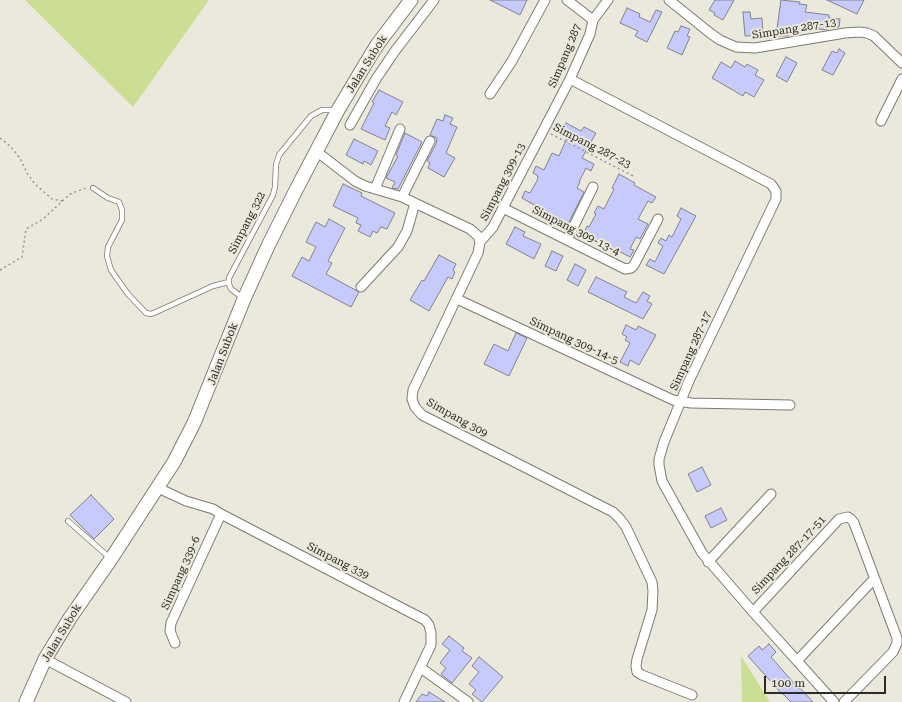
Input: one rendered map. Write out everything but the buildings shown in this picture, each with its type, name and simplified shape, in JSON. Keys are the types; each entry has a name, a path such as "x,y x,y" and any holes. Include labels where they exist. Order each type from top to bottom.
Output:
{"main road":[{"name":"Jalan Subok","path":"26,702 45,658 174,462 194,423 244,300 268,246 316,152 338,110 377,45 410,0"}],"street":[{"path":"350,125 376,79 395,51 434,0"},
{"path":"490,94 512,61 545,0"},
{"name":"Simpang 287","path":"543,130 570,79 590,34 593,20 567,0"},
{"path":"593,20 608,0"},
{"name":"Simpang 287-13","path":"669,0 710,34 736,47 755,48 859,32 874,36 902,63"},
{"name":"Simpang 287-17","path":"570,79 771,184 776,191 776,199 692,375 659,459 660,472 662,482 708,562 834,702"},
{"path":"881,121 902,79"},
{"path":"375,189 400,129"},
{"name":"Simpang 309-13","path":"480,242 494,227 543,130"},
{"path":"402,197 430,141"},
{"path":"316,152 355,181 365,186 402,197 470,229 478,236 480,242"},
{"path":"567,240 594,187"},
{"path":"361,287 398,247 407,231 415,203"},
{"name":"Simpang 309-13-4","path":"503,208 622,268 629,269 634,265 658,219"},
{"name":"Simpang 309","path":"480,242 478,253 413,390 412,399 415,407 422,415 614,512 626,527 652,582 654,591 652,610 637,659 636,666 638,672 692,695"},
{"name":"Simpang 309-14-5","path":"456,299 673,400 681,402 790,405"},
{"name":"Simpang 339","path":"158,488 180,499 213,509 424,620 429,625 432,639 431,645 404,702"},
{"path":"708,562 772,494"},
{"name":"Simpang 339-6","path":"175,643 170,631 171,623 221,514"},
{"name":"Simpang 287-17-51","path":"753,612 839,519 848,517 854,523 897,638 896,647 889,656 844,702"},
{"path":"797,661 874,579"},
{"path":"45,658 126,702"},
{"path":"421,668 468,702"}],"lane":[{"name":"Simpang 322","path":"229,282 229,278 273,195 276,165 279,156 311,116 322,110 338,110"},
{"path":"93,188 108,198 119,202 122,210 122,220 108,247 107,256 111,270 128,294 146,312 151,314 213,286 229,282 231,289 244,300"},
{"path":"68,521 111,559"}],"path":[{"name":"Simpang 287-23","path":"543,130 635,177"},
{"path":"0,138 10,146 20,158 27,173 35,184 52,199 63,201"},
{"path":"0,270 22,257 26,229 43,219 70,194 85,188 93,188"}],"green space":[{"path":"25,0 209,0 133,107"},
{"path":"741,656 770,702 742,702"}]}
